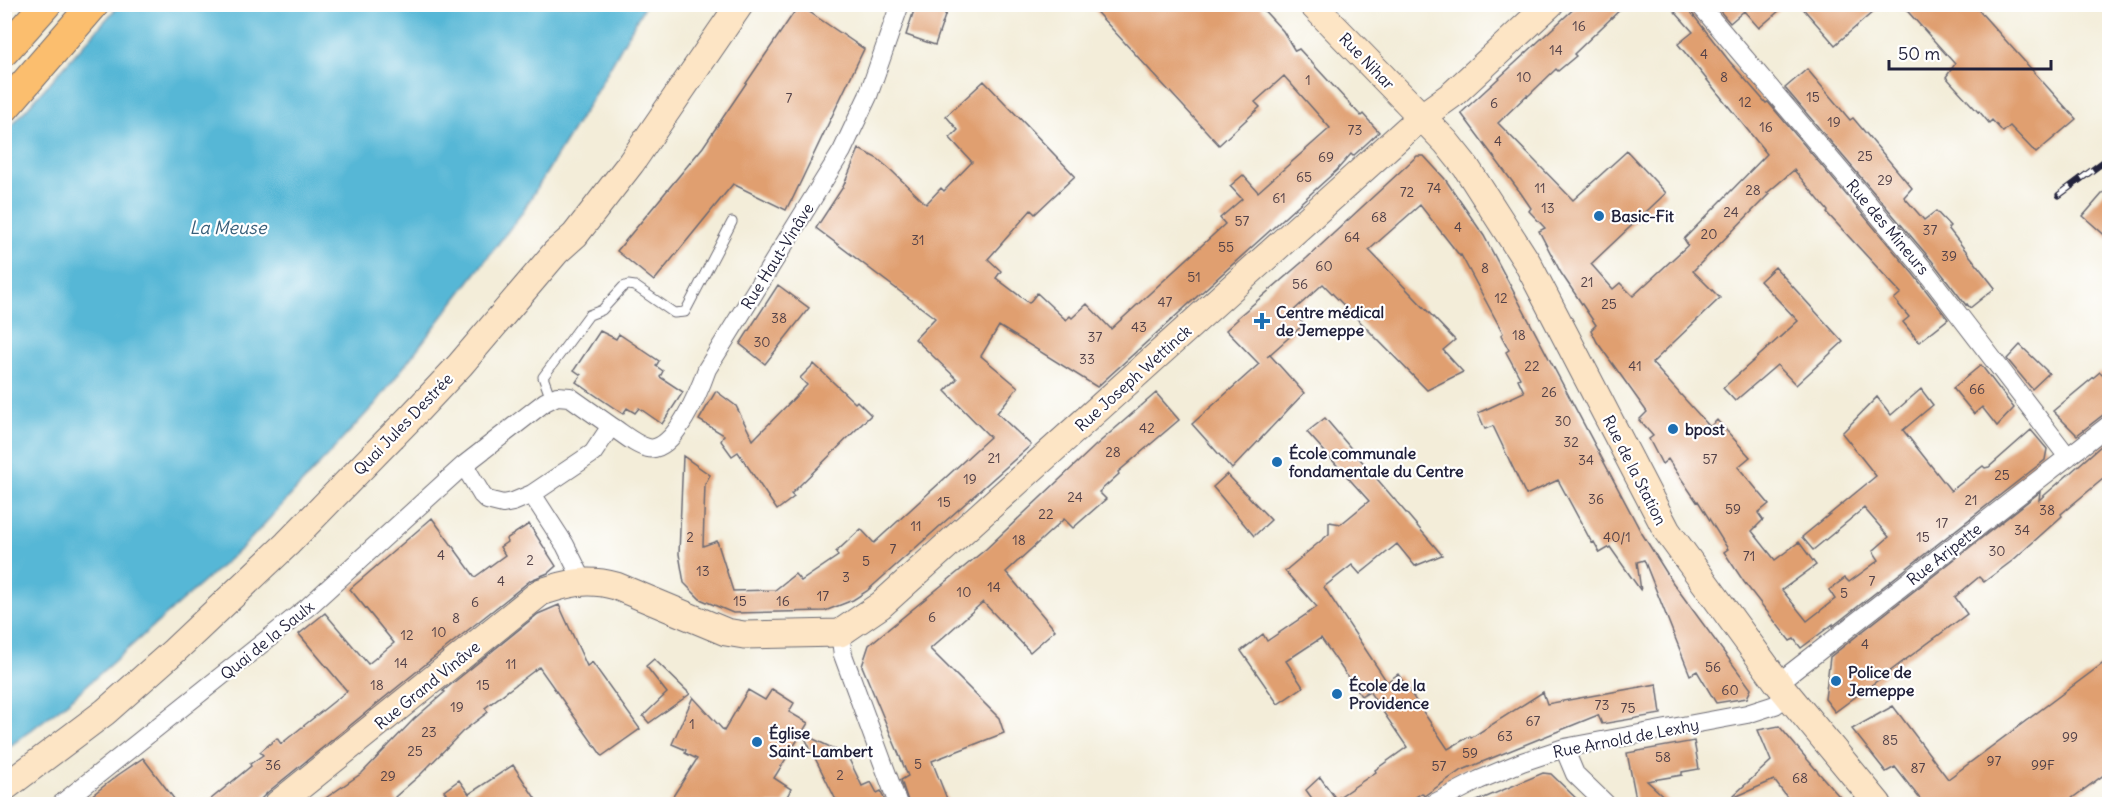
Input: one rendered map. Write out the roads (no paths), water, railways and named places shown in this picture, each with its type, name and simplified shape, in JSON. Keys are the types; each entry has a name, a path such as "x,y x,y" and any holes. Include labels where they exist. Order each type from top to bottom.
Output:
{"main road":[{"path":"4,51 46,4"},
{"path":"4,108 94,4"}],"street":[{"name":"Quai Jules Destrée","path":"4,788 105,712 174,651 287,544 460,365 556,252 575,235 637,154 740,4"},
{"name":"Rue Haut-Vinâve","path":"611,426 641,445 650,448 664,445 672,437 700,390 707,369 716,353 842,151 868,96 900,4"},
{"name":"Rue Nihar","path":"1312,4 1421,117"},
{"name":"Rue Joseph Wettinck","path":"840,633 881,605 1421,117 1454,94 1550,4"},
{"name":"Rue des Mineurs","path":"1700,4 1923,268 2068,456"},
{"name":"Rue de la Station","path":"1421,117 1446,142 1466,167 1527,262 1667,531 1783,689 1878,804"},
{"path":"464,465 482,495 493,503 513,502 532,495 592,453 611,426 570,396 557,396 551,399"},
{"name":"Quai de la Saulx","path":"61,804 309,606 464,465 551,399"},
{"name":"Rue Aripette","path":"1783,689 2109,424"},
{"path":"532,495 565,545 583,581 616,586 726,632 744,635 840,633 843,655 898,804"},
{"name":"Rue Grand Vinâve","path":"278,804 541,592 583,581"},
{"name":"Rue Arnold de Lexhy","path":"1433,804 1479,780 1564,747 1747,714 1774,705 1783,689"},
{"path":"1564,747 1575,774 1606,804"}],"lane":[{"path":"551,399 543,377 589,315 602,310 623,287 628,285 635,286 674,313 685,312 732,222"}],"water":[{"name":"La Meuse","path":"119,5 645,5 593,97 521,214 376,403 245,545 69,701 5,750 5,133"}],"railway":[{"path":"2059,195 2110,157"}],"place":[{"name":"Basic-Fit","path":"1599,216"},
{"name":"Centre médical de Jemeppe","path":"1262,321"},
{"name":"bpost","path":"1673,429"},
{"name":"École communale fondamentale du Centre","path":"1277,462"},
{"name":"Police de Jemeppe","path":"1836,681"},
{"name":"École de la Providence","path":"1337,694"},
{"name":"Église Saint-Lambert","path":"757,742"}]}
